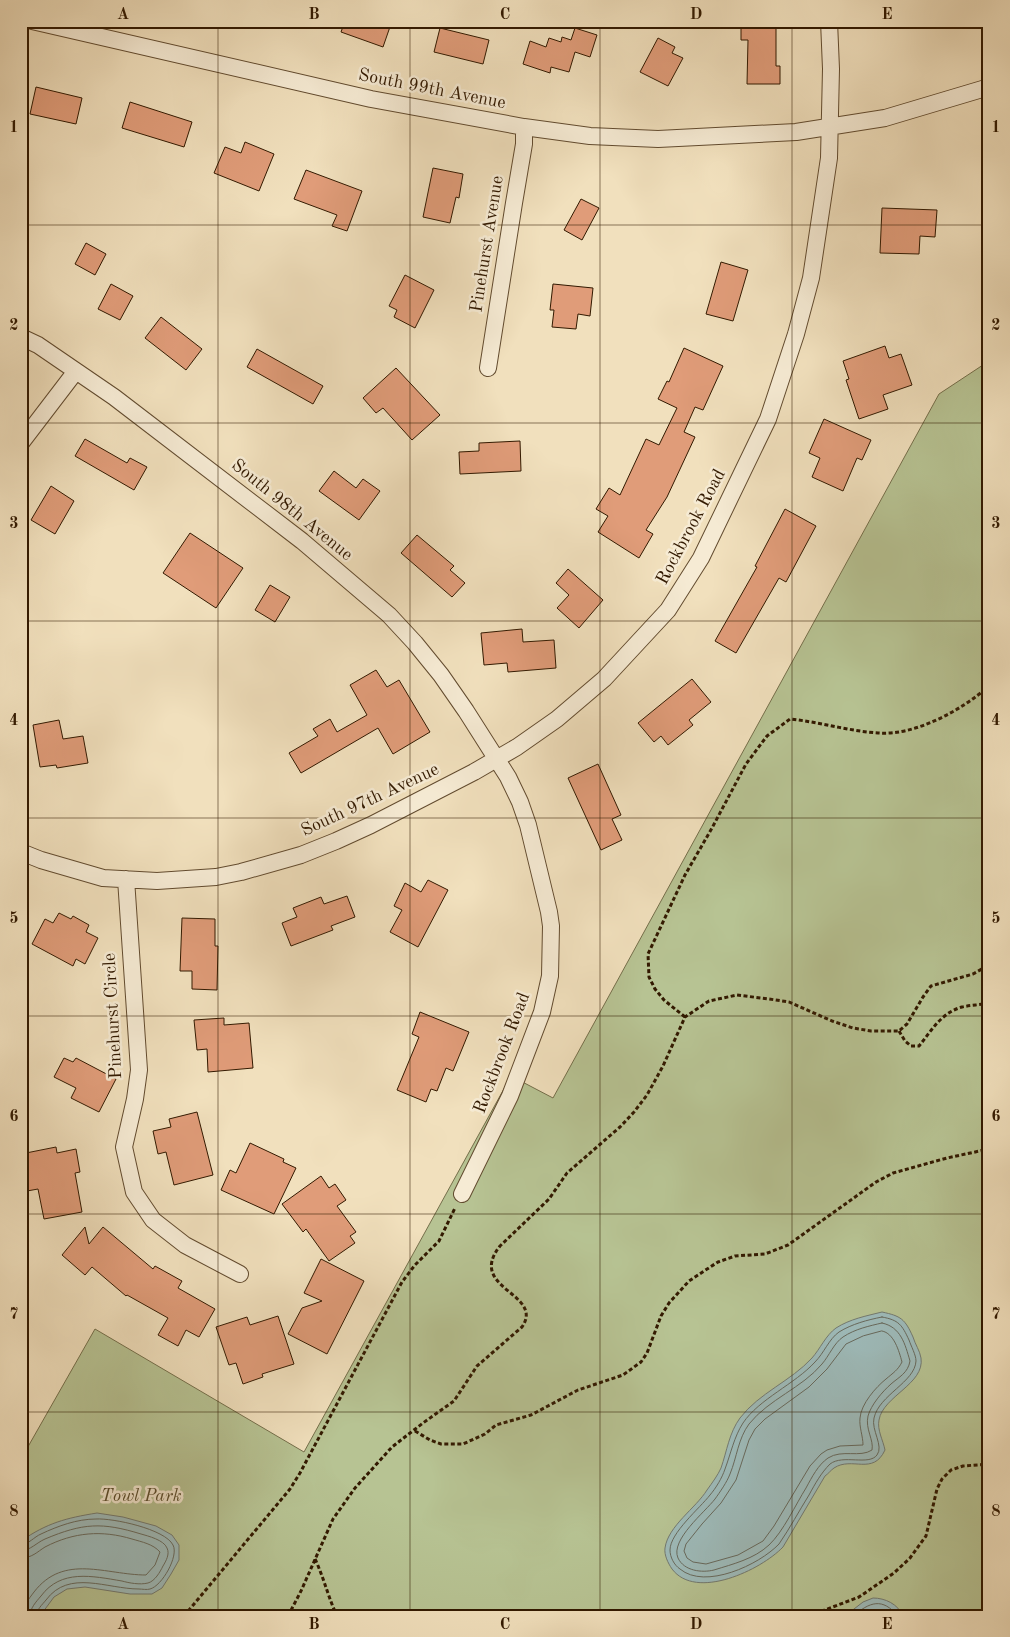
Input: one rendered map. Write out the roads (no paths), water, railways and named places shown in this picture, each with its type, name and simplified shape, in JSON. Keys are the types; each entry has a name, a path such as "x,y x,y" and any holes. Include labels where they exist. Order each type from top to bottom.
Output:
{"street":[{"name":"South 99th Avenue","path":"32,21 371,98 524,127 590,136 658,139 796,132 830,126"},
{"name":"Rockbrook Road","path":"462,1194 510,1096 542,1012 550,976 551,926 549,912 528,825 520,802 496,758 517,747 557,719 604,679 668,610 701,558 768,419 796,334 814,260 829,158 829,21"},
{"path":"830,126 885,118 989,88"},
{"name":"Pinehurst Avenue","path":"488,368 524,144 524,127"},
{"name":"South 98th Avenue","path":"21,337 38,345 150,424 302,541 389,615 416,643 441,675 496,758"},
{"path":"21,443 76,371"},
{"name":"South 97th Avenue","path":"21,852 41,860 103,878 157,881 216,877 301,855 336,841 474,772 496,758"},
{"name":"Pinehurst Circle","path":"126,879 139,1070 135,1099 124,1146 134,1192 153,1220 185,1246 240,1274"}],"water":[{"path":"882,1312 894,1315 905,1322 920,1353 921,1367 911,1383 882,1412 879,1428 885,1450 880,1458 868,1464 841,1465 825,1476 783,1547 760,1565 745,1573 712,1582 696,1582 683,1578 672,1569 667,1559 665,1548 667,1540 671,1532 702,1497 721,1468 731,1436 740,1418 756,1401 804,1366 836,1328 852,1320"},
{"path":"97,1513 123,1517 156,1526 172,1535 179,1545 179,1560 162,1588 152,1594 130,1594 85,1587 67,1589 54,1597 40,1616 21,1616 21,1541 57,1522"},
{"path":"873,1598 891,1602 903,1616 845,1616 863,1602"}],"park label":[{"name":"Towl Park","path":"141,1496"}]}
